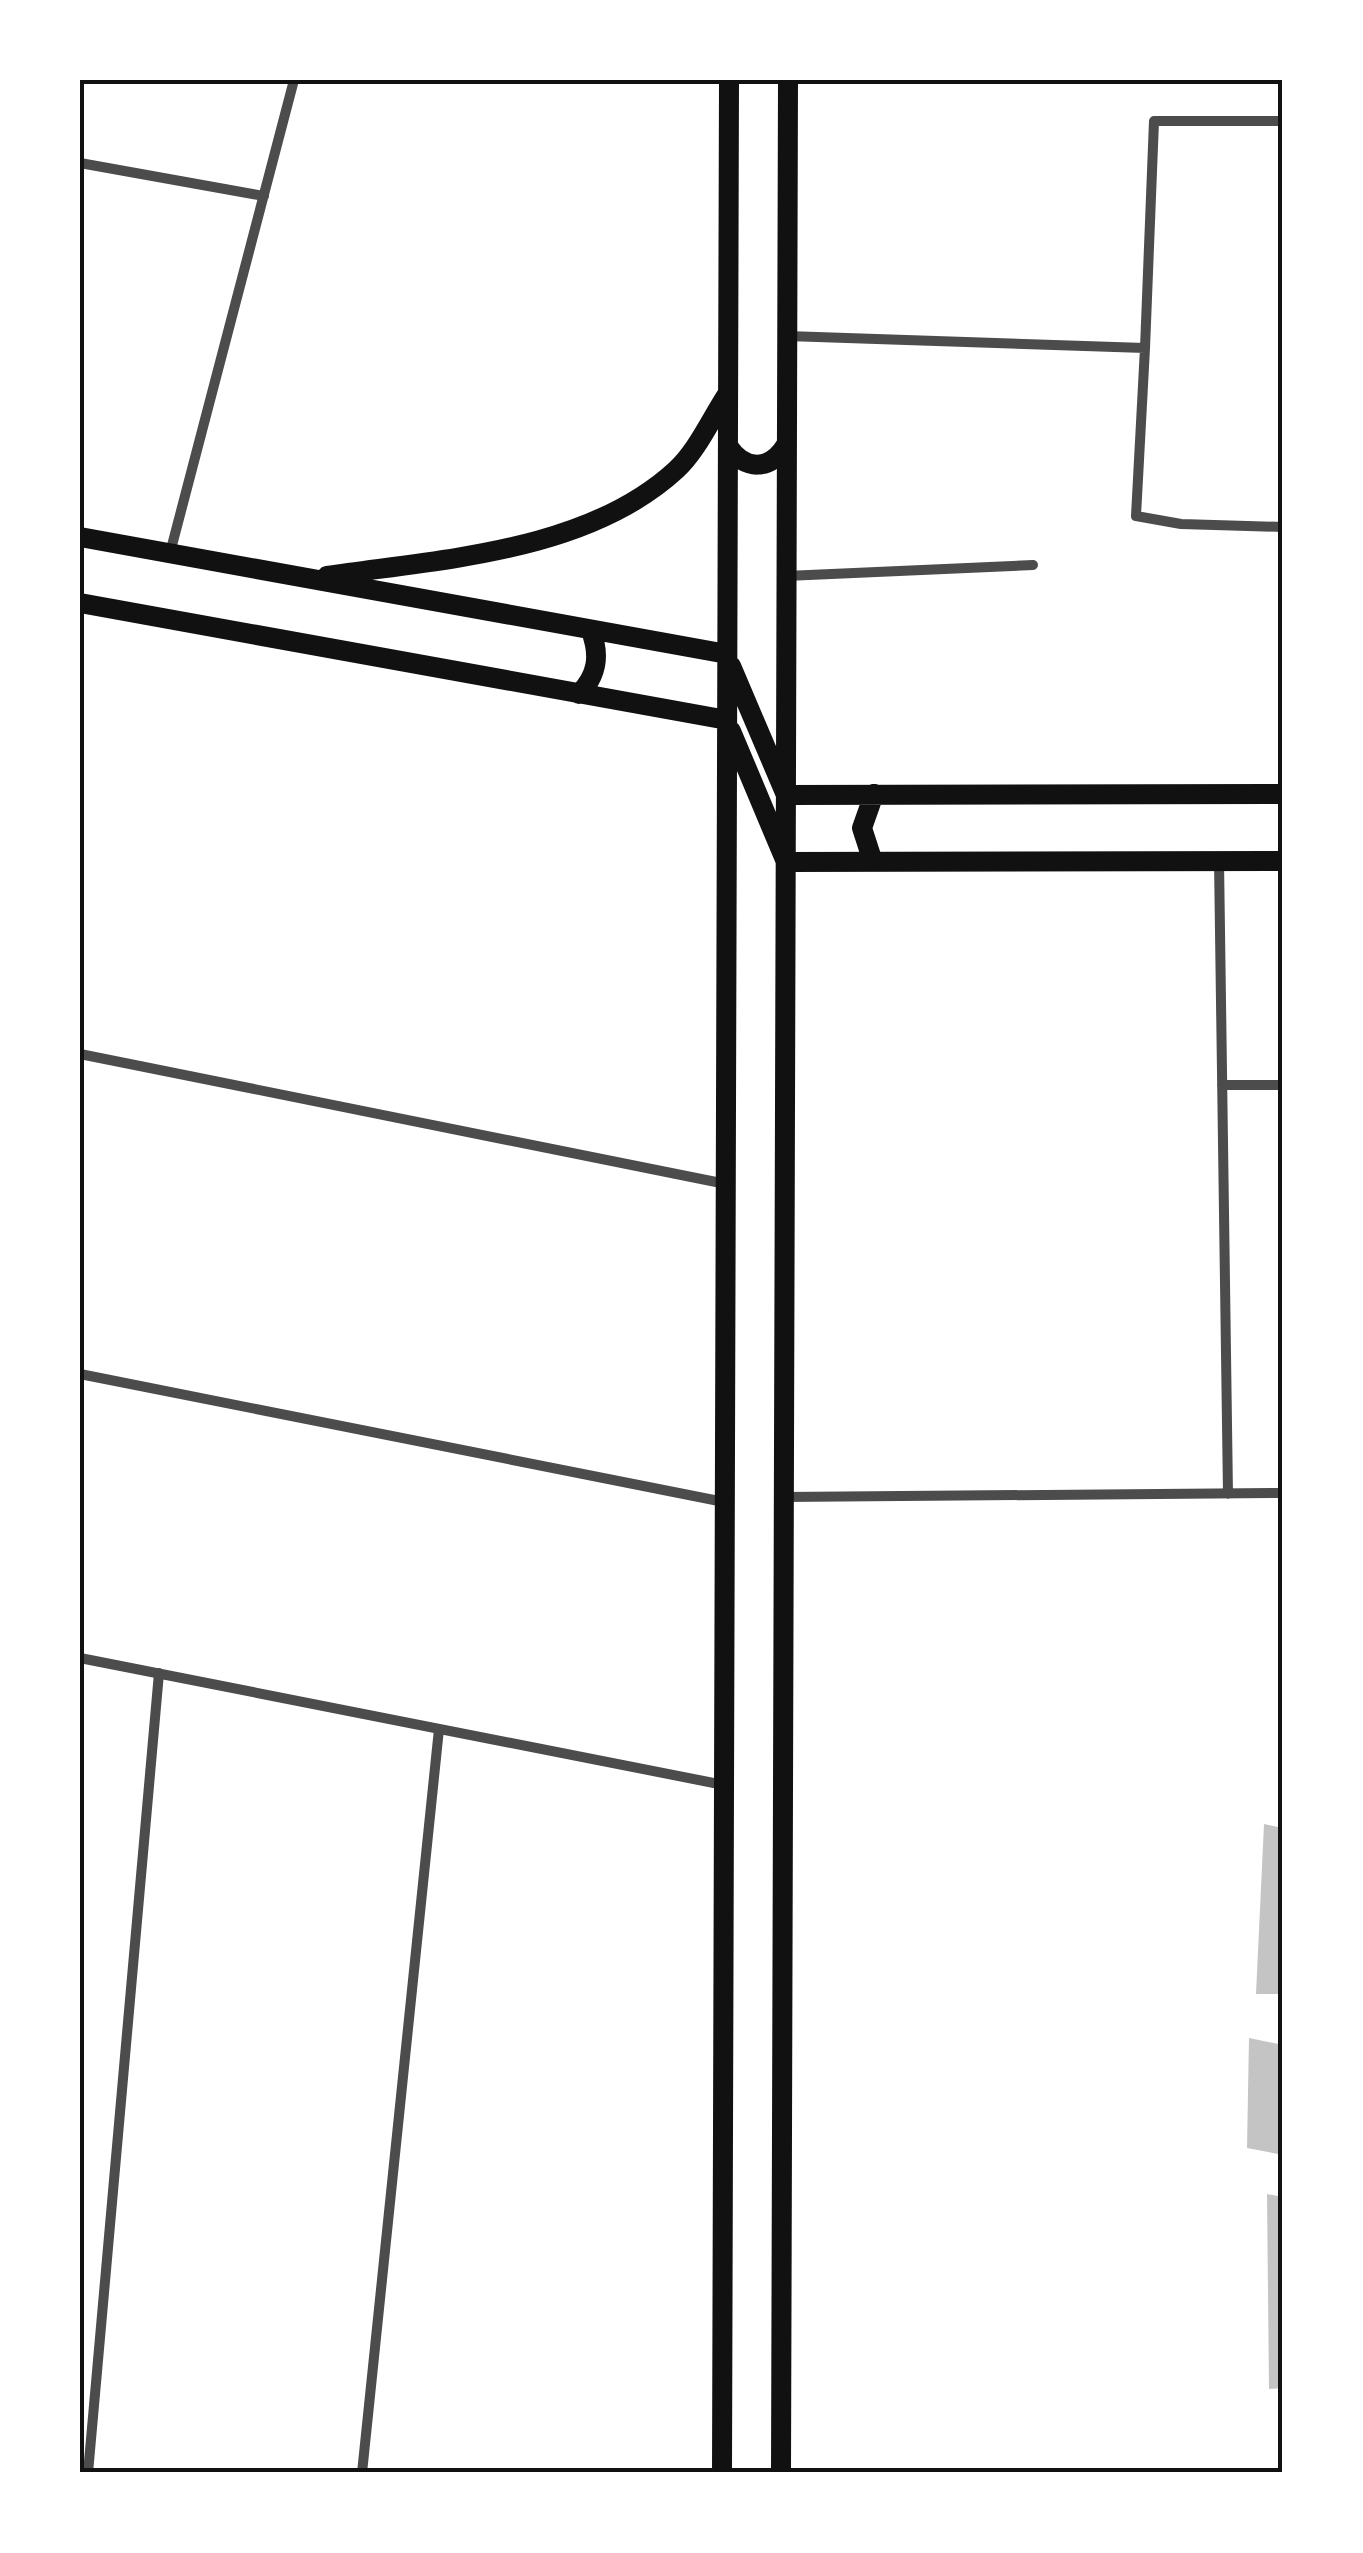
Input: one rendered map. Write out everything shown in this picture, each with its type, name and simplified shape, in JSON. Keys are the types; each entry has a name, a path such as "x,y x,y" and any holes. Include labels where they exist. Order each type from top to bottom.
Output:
{"main road":[{"path":"722,2473 729,80"},
{"path":"781,2473 788,80"},
{"path":"307,579 466,556 555,534 620,508 678,469 728,393"},
{"path":"728,446 736,458 750,466 765,465 778,458 786,445"},
{"path":"80,537 727,654"},
{"path":"80,603 727,720"},
{"path":"580,694 589,684 598,658 591,631"},
{"path":"727,654 786,795"},
{"path":"727,720 786,862"},
{"path":"874,794 862,828 874,862"},
{"path":"786,795 1283,794"},
{"path":"786,862 1283,861"}],"street":[{"path":"169,554 294,80"},
{"path":"1283,122 1154,121 1136,516 1181,524 1283,527"},
{"path":"80,163 264,196"},
{"path":"787,336 1145,348"},
{"path":"786,576 1033,565"},
{"path":"1219,861 1228,1494"},
{"path":"80,1054 726,1184"},
{"path":"1222,1085 1283,1085"},
{"path":"80,1374 725,1502"},
{"path":"784,1497 1283,1493"},
{"path":"80,1658 724,1784"},
{"path":"88,2473 159,1673"},
{"path":"362,2473 439,1729"}],"building":[{"path":"1264,1824 1283,1828 1283,1994 1256,1994"},
{"path":"1249,2038 1283,2045 1283,2155 1247,2148"},
{"path":"1267,2194 1283,2197 1283,2388 1269,2389"}]}
